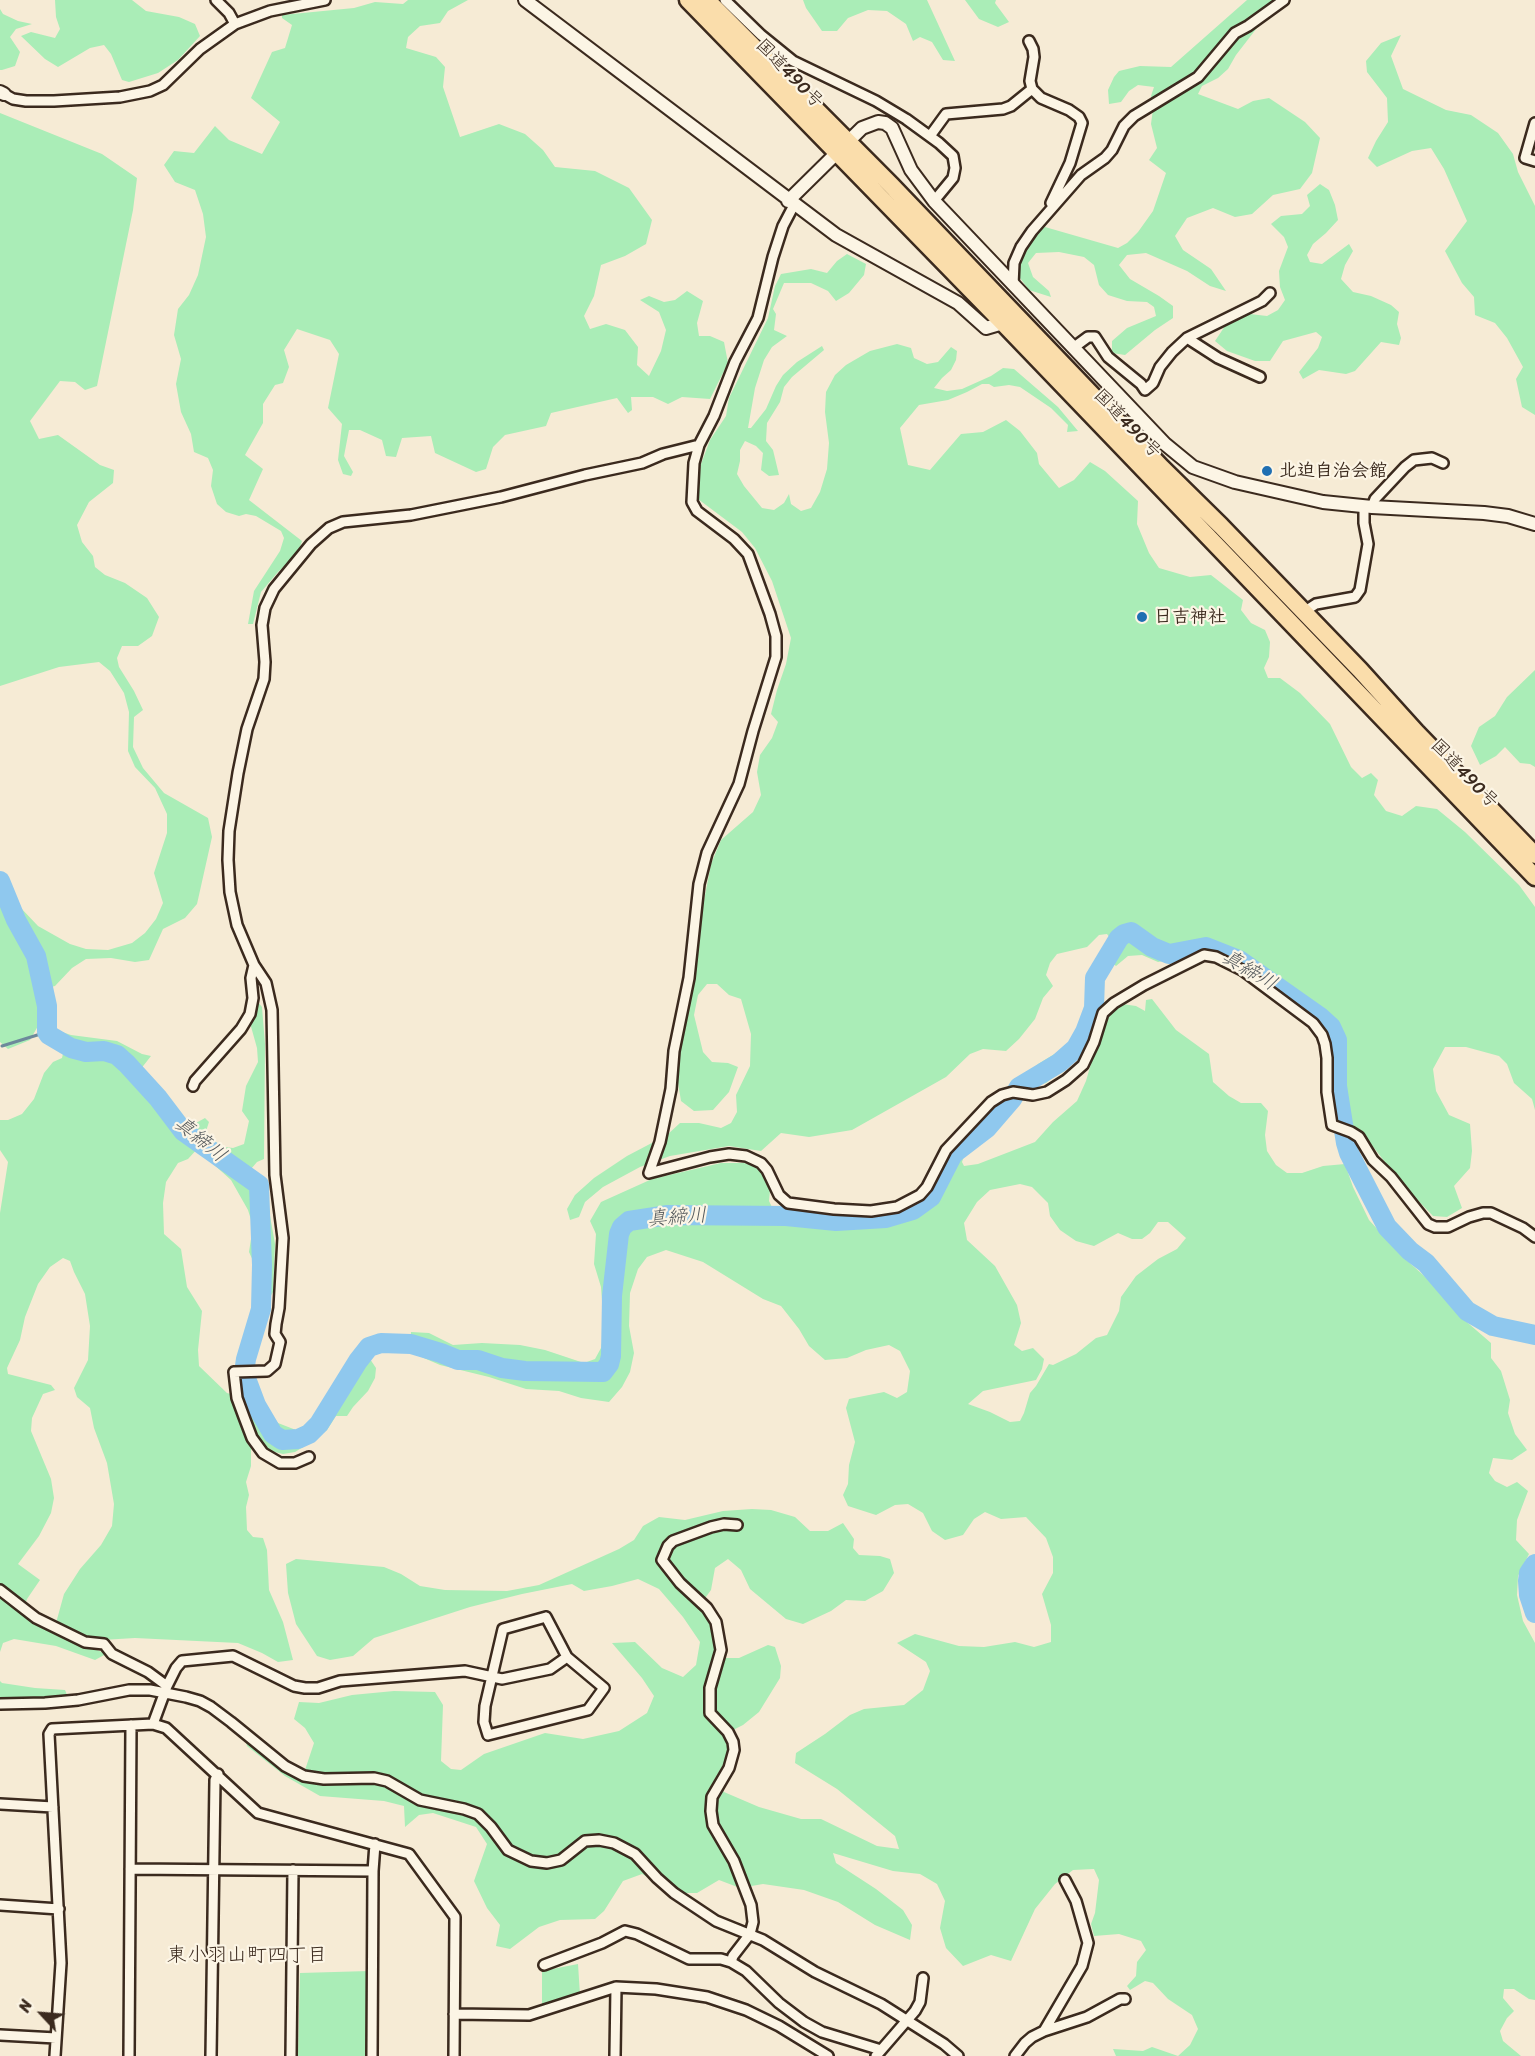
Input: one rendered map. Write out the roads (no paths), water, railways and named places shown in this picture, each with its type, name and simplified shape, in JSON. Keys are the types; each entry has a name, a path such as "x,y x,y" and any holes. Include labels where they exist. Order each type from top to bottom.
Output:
{"highway":[{"name":"国道490号","path":"688,0 842,146 1221,526 1297,617 1360,670 1416,732 1535,855"},
{"name":"国道490号","path":"707,0 1003,323 1297,617 1535,877"}],"street":[{"path":"216,0 229,13 235,24"},
{"path":"2,93 13,99 26,101 54,101 120,97 150,91 163,85 200,50 235,24 279,8 325,0"},
{"path":"525,0 791,203 861,250 958,303 986,328 1003,323"},
{"path":"725,0 761,35 793,61 906,118 953,156 955,168 953,178 934,201"},
{"path":"1012,285 1014,263 1021,248 1048,210 1081,175 1105,158 1112,150 1124,126 1134,116 1198,77 1235,33 1284,0"},
{"path":"1029,41 1034,57 1030,81 1032,89 1041,98 1069,110 1079,117 1082,123 1066,172 1048,210"},
{"path":"930,136 945,114 1003,109 1011,106 1032,89"},
{"path":"1535,524 1508,516 1484,513 1368,507 1323,502 1227,480 1193,467 1165,444 934,201 911,170 892,128 878,122 869,124 842,146 791,203 773,257 758,318 735,362 714,416 699,445 694,463 692,502 697,511 734,539 748,554 776,636 776,657 738,784 707,853 699,884 689,978 674,1051 671,1089 660,1142 649,1173 729,1154 746,1156 761,1162 778,1195 788,1203 834,1209 885,1210 909,1202 920,1196 927,1187 946,1149 991,1102 1002,1095 1018,1093 1033,1095 1047,1092 1066,1080 1083,1065 1094,1042 1103,1013 1114,1003 1204,955 1216,957 1242,970 1313,1023 1322,1035 1325,1044 1326,1092 1332,1125 1359,1137 1373,1160 1391,1177 1428,1224 1448,1227 1469,1216 1491,1213 1535,1237"},
{"path":"1535,123 1525,158 1535,161"},
{"path":"1073,348 1088,337 1095,337 1108,357 1141,384 1145,390 1153,383 1166,359 1187,338 1262,301 1270,293"},
{"path":"1187,338 1218,358 1260,377"},
{"path":"309,1457 295,1463 280,1463 263,1453 252,1438 237,1398 234,1372 267,1371 275,1364 280,1342 275,1334 279,1308 283,1238 275,1176 272,1010 266,983 254,965 237,925 230,891 228,860 229,831 238,773 247,729 264,679 262,625 265,608 274,589 311,544 329,528 343,522 411,515 501,497 585,474 642,463 663,454 699,445"},
{"path":"1297,617 1316,604 1328,600 1355,597 1360,591 1368,544 1364,523 1368,507 1414,460 1432,458 1443,463"},
{"path":"193,1086 241,1029 250,1014 251,978 254,965"},
{"path":"731,1962 750,1934 753,1922 751,1905 734,1860 713,1825 711,1811 712,1797 729,1768 734,1750 728,1732 710,1713 710,1688 721,1650 716,1622 708,1608 680,1583 662,1560 668,1546 673,1541 711,1527 724,1524 737,1525"},
{"path":"0,1590 36,1618 85,1642 104,1644 112,1654 148,1672 166,1690"},
{"path":"546,1617 567,1657 604,1688 588,1710 488,1735 484,1722 485,1706 493,1677 503,1629 546,1617"},
{"path":"153,1724 166,1690 182,1660 233,1656 294,1686 318,1688 340,1681 465,1671 502,1679 550,1669 567,1657"},
{"path":"0,1704 67,1701 129,1690 166,1690 211,1707 285,1766 304,1776 324,1779 387,1780 420,1800 478,1814 508,1850 531,1861 547,1863 561,1860 585,1841 599,1840 615,1843 635,1854 674,1893 716,1922 763,1940 815,1972 881,2004 944,2044 958,2056"},
{"path":"55,2056 61,1964 60,1909 49,1734 52,1729 153,1724 166,1728 258,1813 410,1854 455,1917 454,2056"},
{"path":"129,2056 131,1725"},
{"path":"211,2056 215,1780 218,1774"},
{"path":"0,1804 53,1807"},
{"path":"372,2056 375,1844"},
{"path":"130,1869 373,1871"},
{"path":"291,2056 293,1870"},
{"path":"1044,2031 1082,1966 1088,1943 1076,1901 1065,1880"},
{"path":"0,1905 60,1909"},
{"path":"544,1965 602,1943 616,1934 625,1931 637,1934 689,1959 721,1959 731,1962 746,1971 779,2003 804,2022 822,2032 879,2053 908,2021 920,2002 923,1978"},
{"path":"454,2014 529,2015 616,1988 656,1989 707,1997 736,2007 779,2026 828,2056"},
{"path":"615,2056 616,1988"},
{"path":"1015,2056 1025,2043 1044,2031 1087,2017 1120,1999 1125,1999"},
{"path":"0,2035 56,2038"}],"waterway":[{"name":"真締川","path":"0,881 16,920 36,956 47,1006 49,1035 71,1048 86,1052 104,1051 117,1055 158,1098 183,1131 259,1185 261,1309 244,1373 256,1405 273,1434 282,1440 298,1439 309,1434 319,1424 369,1347 381,1343 411,1344 458,1360 478,1360 502,1368 525,1371 603,1372 611,1356 612,1296 619,1234 622,1227 629,1221 668,1215 786,1216 836,1221 886,1218 913,1210 931,1197 953,1154 987,1128 1012,1099 1019,1087 1059,1063 1076,1048 1094,1008 1095,978 1119,938 1131,932 1152,947 1169,954 1206,947 1239,960 1331,1027 1337,1040 1337,1086 1346,1143 1387,1227 1410,1251 1426,1263 1467,1311 1493,1326 1535,1335"},
{"path":"2,1046 47,1032"},
{"name":"真締川","path":"1535,1564 1529,1573 1528,1581 1529,1595 1535,1613"}],"place":[{"name":"北迫自治会館","path":"1267,471"},
{"name":"日吉神社","path":"1142,617"}],"district":[{"name":"東小羽山町四丁目","path":"247,1956"}]}
